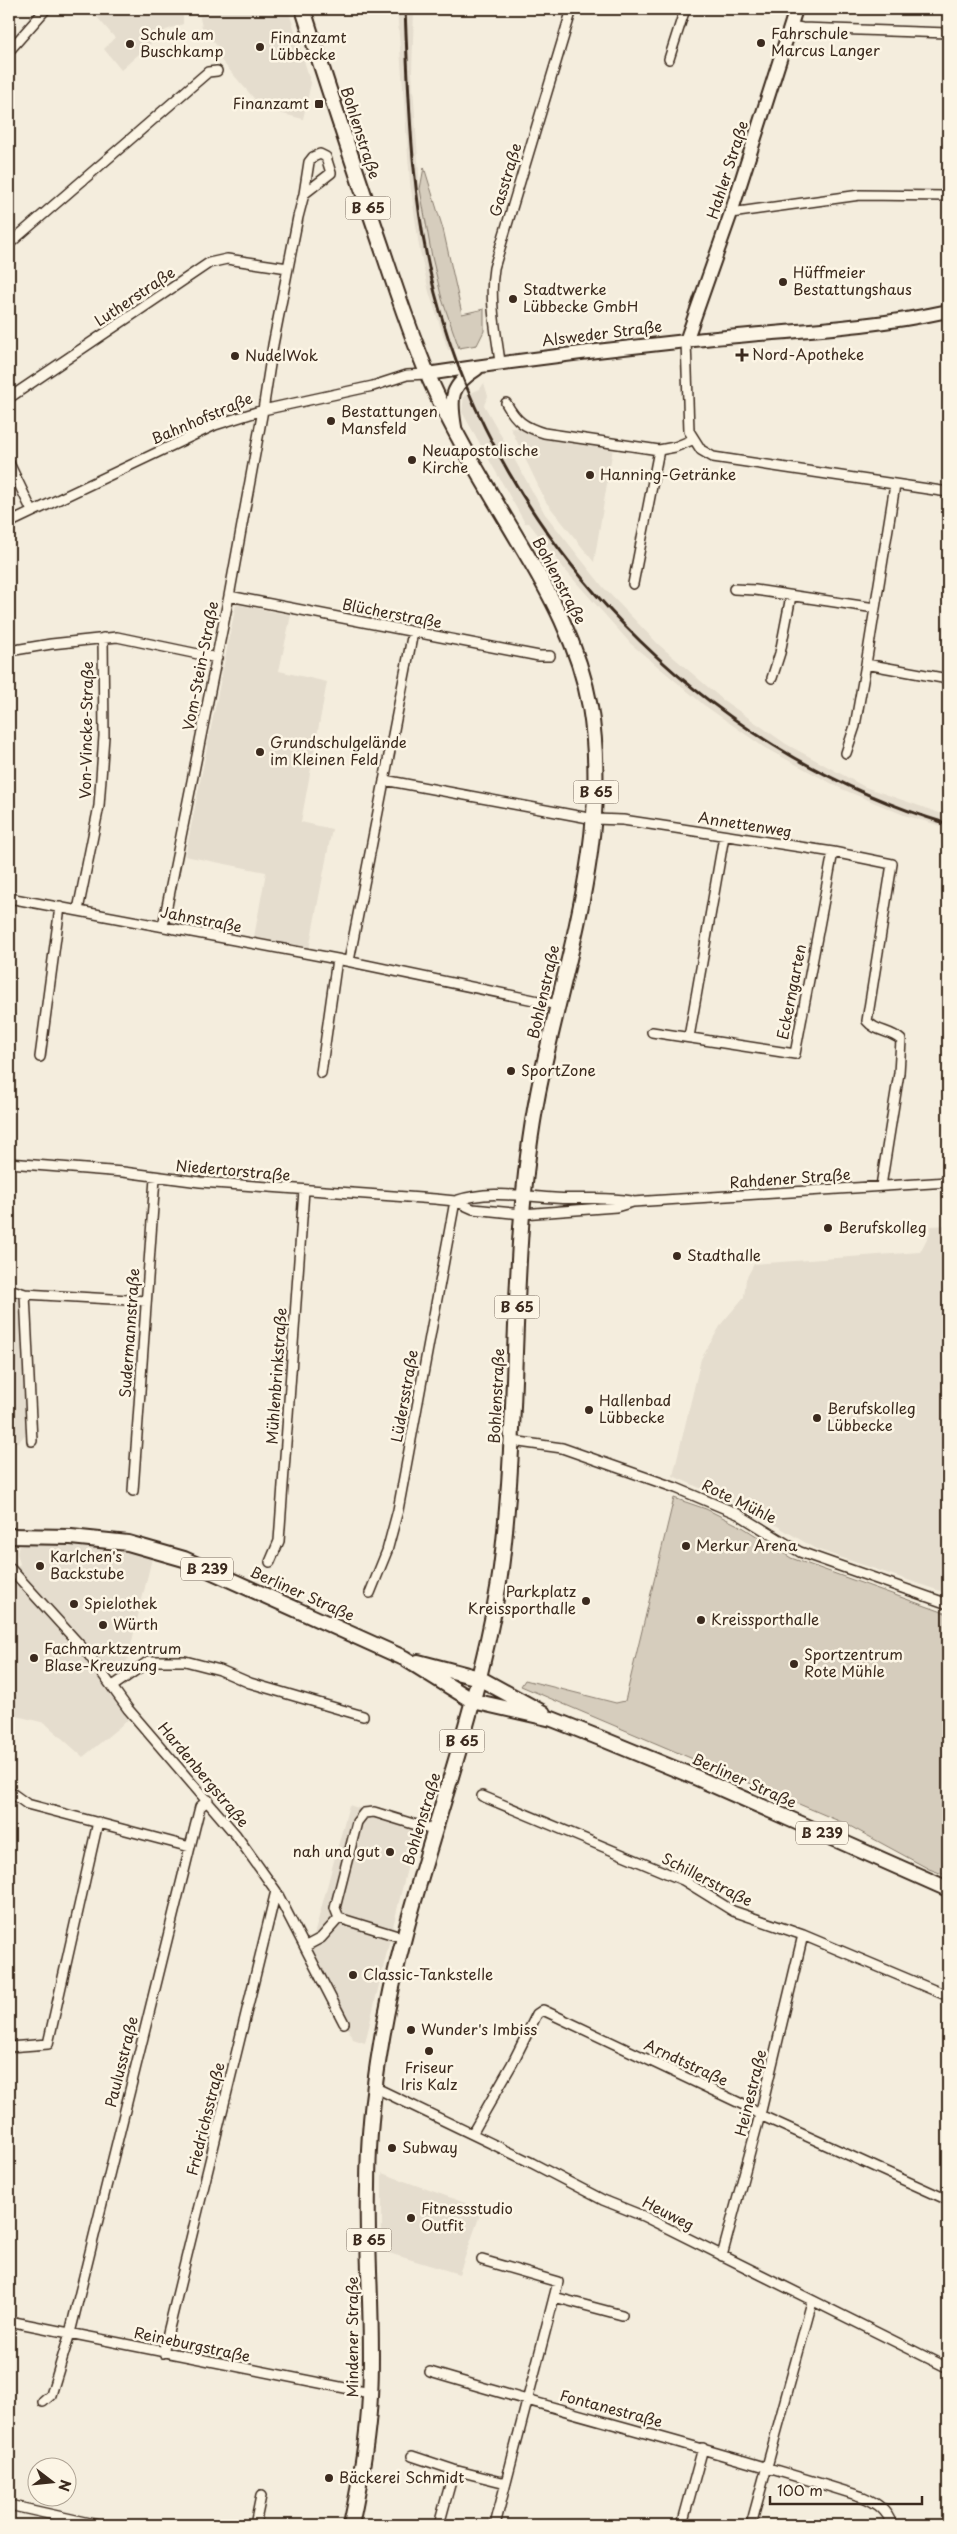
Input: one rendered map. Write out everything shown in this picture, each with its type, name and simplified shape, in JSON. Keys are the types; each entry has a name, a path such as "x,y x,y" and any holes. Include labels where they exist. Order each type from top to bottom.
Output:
{"main road":[{"name":"Bohlenstraße","path":"303,9 348,149 427,374 456,434 544,584 569,632 589,699 597,768 594,819 587,876 538,1093 524,1196 520,1233 512,1441 501,1570 473,1701 404,1938 382,2034 374,2087"},
{"name":"Berliner Straße","path":"9,1536 71,1537 128,1543 158,1550 226,1577 404,1658 473,1701 552,1719"},
{"name":"Berliner Straße","path":"404,1658 479,1678 552,1719 695,1777 948,1889"},
{"name":"Mindener Straße","path":"351,2525 363,2464 370,2393 368,2185 374,2087"}],"street":[{"path":"9,51 46,9"},
{"name":"Gasstraße","path":"500,362 492,306 491,288 494,268 572,9"},
{"path":"669,59 685,9"},
{"name":"Hahler Straße","path":"686,340 731,213 796,9"},
{"path":"791,26 802,28 948,33"},
{"path":"9,244 208,72 216,71"},
{"name":"Bahnhofstraße","path":"9,523 215,425 263,410 273,345 304,194"},
{"path":"731,213 860,195 948,196"},
{"name":"Lutherstraße","path":"9,398 209,263 228,259 288,268"},
{"name":"Alsweder Straße","path":"263,410 373,386 407,376 486,364 686,340 869,326 948,311"},
{"path":"686,340 688,422 692,440 701,450 714,458 948,492"},
{"path":"456,434 452,405 456,386 463,378 486,364"},
{"path":"506,403 514,418 529,428 544,433 658,450 675,447 692,440"},
{"name":"Vom-Stein-Straße","path":"163,926 229,596 263,410"},
{"path":"633,584 658,450"},
{"path":"9,463 32,512"},
{"path":"846,752 854,726 866,664 895,484"},
{"path":"734,589 875,608"},
{"name":"Blücherstraße","path":"229,596 539,656 550,656"},
{"path":"772,678 780,653 791,596"},
{"path":"349,961 414,632"},
{"path":"9,652 103,638 117,638 216,658"},
{"name":"Von-Vincke-Straße","path":"78,910 99,806 104,736 103,638"},
{"path":"866,664 948,680"},
{"name":"Annettenweg","path":"384,780 594,819 623,820 833,852 892,864 867,1021 873,1028 894,1034 901,1040 899,1073 881,1186"},
{"path":"688,1037 724,836"},
{"name":"Eckerngarten","path":"652,1032 795,1054 833,852"},
{"name":"Jahnstraße","path":"9,898 349,961 558,1005"},
{"path":"40,1058 60,907"},
{"path":"321,1073 337,959"},
{"name":"Niedertorstraße","path":"9,1164 123,1172 155,1178 455,1201 473,1209 522,1214"},
{"name":"Sudermannstraße","path":"133,1491 155,1178"},
{"name":"Rahdener Straße","path":"522,1214 616,1207 633,1202 948,1182"},
{"name":"Mühlenbrinkstraße","path":"270,1562 279,1541 304,1190"},
{"name":"Niedertorstraße","path":"455,1201 474,1195 524,1196"},
{"name":"Rahdener Straße","path":"524,1196 616,1198 633,1202"},
{"name":"Lüdersstraße","path":"370,1593 387,1551 398,1510 455,1201"},
{"path":"9,1289 25,1294 146,1301"},
{"path":"25,1294 32,1441"},
{"name":"Rote Mühle","path":"512,1441 562,1448 676,1488 738,1514 800,1552 948,1604"},
{"name":"Hardenbergstraße","path":"9,1567 89,1655 128,1709 208,1800 276,1891 344,2023"},
{"path":"113,1686 148,1661 185,1661 220,1670 250,1683 363,1716"},
{"path":"9,1791 27,1804 190,1847"},
{"name":"Schillerstraße","path":"482,1796 683,1880 733,1911 803,1934 948,1996"},
{"name":"Paulusstraße","path":"42,2402 50,2395 70,2333 200,1807 208,1800"},
{"path":"338,1918 335,1908 358,1822 364,1813 374,1812 436,1831"},
{"path":"9,2047 48,2044 98,1822"},
{"name":"Friedrichsstraße","path":"163,2353 276,1891"},
{"path":"338,1918 404,1938"},
{"path":"306,1946 321,1938 338,1918"},
{"name":"Heinestraße","path":"722,2256 760,2116 803,1934"},
{"name":"Arndtstraße","path":"472,2134 512,2064 536,2014 543,2010 748,2107 760,2116 948,2200"},
{"name":"Heuweg","path":"374,2087 603,2200 643,2216 812,2302 948,2368"},
{"path":"482,2260 558,2282 495,2525"},
{"path":"554,2297 622,2315"},
{"path":"751,2525 812,2302"},
{"name":"Reineburgstraße","path":"9,2321 370,2393"},
{"name":"Fontanestraße","path":"430,2372 528,2401 703,2448 876,2502 886,2512 892,2525"},
{"path":"682,2525 703,2448"},
{"path":"412,2456 454,2470 506,2483"},
{"path":"439,2525 454,2470"},
{"path":"255,2525 261,2496"},
{"path":"9,2505 98,2525"}],"shaded area":[{"name":"Schule am Buschkamp","path":"102,9 183,9 183,24 166,30 121,70 104,49 115,38 97,17 102,13"},
{"path":"198,9 288,9 311,83 303,119 263,109 219,58 221,51 202,27"},
{"path":"397,9 414,9 412,72 420,189 442,299 459,348 448,350 429,292 419,246 410,182"},
{"path":"424,167 443,229 462,314 484,309 484,331 477,345 459,348 442,299 432,257 420,189"},
{"path":"484,383 488,396 484,405 545,514 603,587 658,644 723,700 786,744 865,787 948,816 948,828 904,815 842,789 765,748 704,705 631,644 566,571 529,523 525,523 462,412 464,396 480,389"},
{"path":"510,427 569,441 613,448 594,562 546,502"},
{"name":"Grundschulgelände im Kleinen Feld","path":"236,604 291,615 279,671 327,682 301,822 332,829 309,949 254,937 266,872 185,856"},
{"name":"Berufskolleg Lübbecke","path":"948,1225 948,1578 943,1592 816,1549 752,1511 673,1476 701,1359 722,1323 744,1297 746,1279 754,1264 920,1252 930,1233 931,1226"},
{"path":"9,1295 21,1297 27,1432 19,1442 9,1442"},
{"name":"Sportzentrum Rote Mühle","path":"674,1498 706,1509 744,1528 791,1558 948,1614 948,1876 929,1869 846,1824 521,1686 525,1680 616,1703 625,1701"},
{"path":"28,1544 105,1548 152,1558 126,1666 102,1681 128,1720 83,1757 45,1723 9,1714 9,1572 20,1564 17,1553 19,1546"},
{"path":"349,1805 417,1827 365,2043 353,2039 310,1950"},
{"path":"382,2173 482,2209 459,2274 382,2251"}],"railway":[{"path":"405,9 412,152 421,223 435,293 466,385 508,471 561,551 624,624 695,689 773,745 858,790 948,824"}],"place":[{"name":"Fahrschule Marcus Langer","path":"761,43"},
{"name":"Schule am Buschkamp","path":"130,44"},
{"name":"Finanzamt Lübbecke","path":"260,47"},
{"name":"Finanzamt","path":"319,104"},
{"name":"Hüffmeier Bestattungshaus","path":"783,282"},
{"name":"Stadtwerke Lübbecke GmbH","path":"513,299"},
{"name":"Nord-Apotheke","path":"742,355"},
{"name":"NudelWok","path":"235,356"},
{"name":"Bestattungen Mansfeld","path":"331,421"},
{"name":"Neuapostolische Kirche","path":"412,460"},
{"name":"Hanning-Getränke","path":"590,475"},
{"name":"Grundschulgelände im Kleinen Feld","path":"260,752"},
{"name":"SportZone","path":"511,1071"},
{"name":"Berufskolleg","path":"828,1228"},
{"name":"Stadthalle","path":"677,1256"},
{"name":"Hallenbad Lübbecke","path":"589,1410"},
{"name":"Berufskolleg Lübbecke","path":"817,1418"},
{"name":"Merkur Arena","path":"686,1546"},
{"name":"Karlchen's Backstube","path":"40,1566"},
{"name":"Parkplatz Kreissporthalle","path":"586,1601"},
{"name":"Spielothek","path":"74,1604"},
{"name":"Kreissporthalle","path":"701,1620"},
{"name":"Würth","path":"103,1625"},
{"name":"Fachmarktzentrum Blase-Kreuzung","path":"34,1658"},
{"name":"Sportzentrum Rote Mühle","path":"794,1664"},
{"name":"nah und gut","path":"390,1852"},
{"name":"Classic-Tankstelle","path":"353,1975"},
{"name":"Wunder's Imbiss","path":"411,2030"},
{"name":"Friseur Iris Kalz","path":"429,2051"},
{"name":"Subway","path":"392,2148"},
{"name":"Fitnessstudio Outfit","path":"411,2218"},
{"name":"Bäckerei Schmidt","path":"329,2478"}]}
